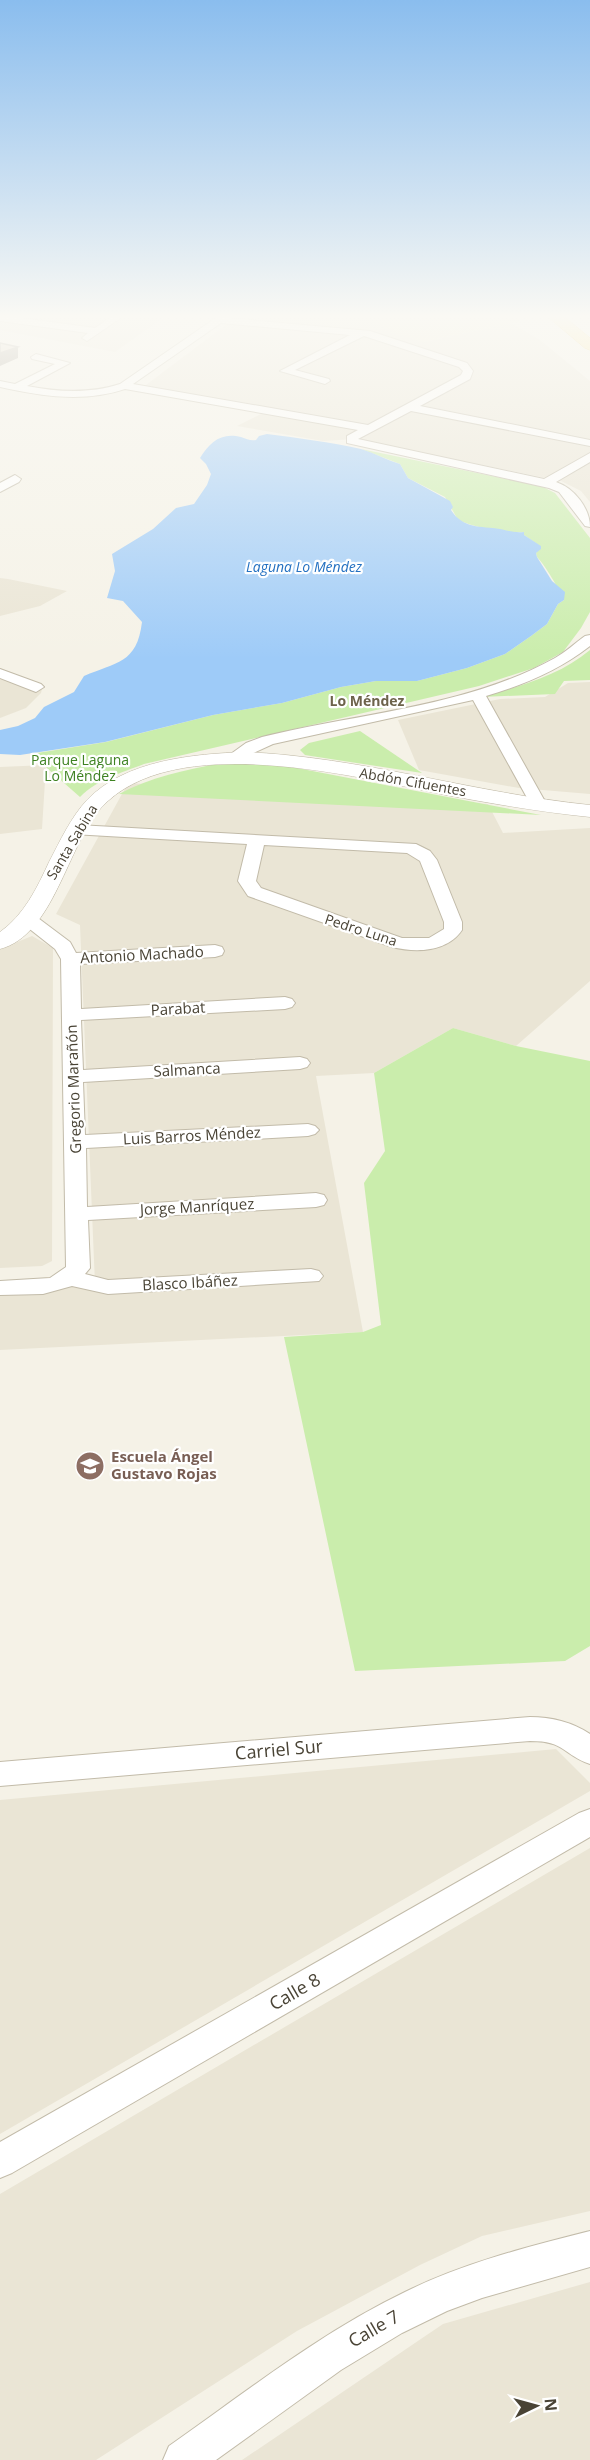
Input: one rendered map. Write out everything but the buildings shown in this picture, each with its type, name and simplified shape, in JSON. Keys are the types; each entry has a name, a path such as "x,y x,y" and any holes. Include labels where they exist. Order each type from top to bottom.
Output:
{"street":[{"path":"365,430 351,438 351,441 546,483 563,489 589,521"},
{"path":"521,430 590,443"},
{"path":"546,483 590,457"},
{"path":"0,488 15,479"},
{"path":"236,756 252,746 291,734 477,694 526,677 564,659 590,639"},
{"path":"0,673 36,687"},
{"path":"477,694 539,805"},
{"name":"Abdón Cifuentes","path":"236,756 285,759 539,805 590,811"},
{"name":"Santa Sabina","path":"0,942 16,932 28,919 94,803 122,783 169,766 236,756"},
{"name":"Pedro Luna","path":"78,830 257,838 401,847 418,851 428,860 453,922 453,930 444,939 436,942 419,945 399,943 261,896 254,892 247,881 257,838"},
{"path":"28,919 63,946 70,959"},
{"name":"Antonio Machado","path":"70,959 214,951"},
{"name":"Gregorio Marañón","path":"70,959 78,1268 72,1277"},
{"name":"Parabat","path":"72,1015 285,1003"},
{"name":"Salmanca","path":"73,1077 300,1063"},
{"name":"Luis Barros Méndez","path":"75,1142 308,1130"},
{"name":"Jorge Manríquez","path":"77,1214 316,1200"},
{"name":"Blasco Ibáñez","path":"72,1277 82,1282 108,1287 310,1276"},
{"path":"0,1288 57,1283 72,1277"},
{"name":"Carriel Sur","path":"0,1774 530,1729 558,1731 573,1737 590,1752"},
{"name":"Calle 8","path":"0,2161 590,1822"},
{"name":"Calle 7","path":"183,2460 351,2342 386,2321 422,2303 477,2281 590,2248"}],"shaded area":[{"path":"259,430 590,430 590,502 581,491 561,481 354,439 323,441"},
{"path":"0,578 67,591 40,606 0,616"},
{"path":"0,668 43,685 41,693 26,708 0,718"},
{"path":"590,682 590,794 519,788 419,770 398,720 500,699 545,697 568,683"},
{"path":"46,765 42,829 0,834 0,767"},
{"path":"128,783 488,804 503,833 590,828 590,981 516,1046 453,1028 374,1073 316,1076 363,1332 0,1350 0,1289 95,1284 80,925 56,914"},
{"path":"32,936 53,948 52,1261 42,1266 0,1268 0,949"},
{"path":"556,1749 590,1783 590,1791 0,2134 0,1800"},
{"path":"590,1848 590,2211 482,2236 420,2265 297,2331 96,2460 0,2460 0,2194"},
{"path":"590,2282 590,2460 242,2460 443,2324"}],"green space":[{"name":"Parque Laguna Lo Méndez","path":"361,449 541,486 555,493 590,538 590,612 563,652 534,668 479,686 144,764 102,781 80,797 31,754 106,742 213,715 282,703 341,687 376,681 417,681 467,668 505,654 547,624 558,604 564,600 552,577 537,557 536,553 540,546 524,535 524,532 491,530 458,520 445,497 408,478 400,464"},
{"path":"590,650 590,680 564,681 555,694 481,697 552,673"},
{"path":"360,731 422,773 305,755 300,750 309,743"},
{"path":"221,763 276,764 541,815 119,794 181,771"},
{"path":"453,1028 516,1046 590,1061 590,1646 565,1661 355,1671 284,1337 363,1332 381,1325 364,1183 385,1151 374,1073"}],"water":[{"name":"Laguna Lo Méndez","path":"267,434 338,444 371,452 400,464 408,478 450,501 453,507 451,510 461,521 479,527 524,532 524,535 541,546 536,553 537,557 552,581 565,592 564,600 558,604 547,624 531,636 505,654 467,668 417,681 376,681 341,687 282,703 213,715 105,742 20,755 0,754 0,730 18,726 35,718 44,707 74,692 84,676 123,660 135,646 142,622 123,601 107,598 115,571 112,554 153,529 176,508 194,504 207,485 211,474 200,458 212,443 228,436 256,440 259,436"}],"place":[{"name":"Escuela Ángel Gustavo Rojas","path":"90,1466"}],"district":[{"name":"Lo Méndez","path":"367,701"}]}
